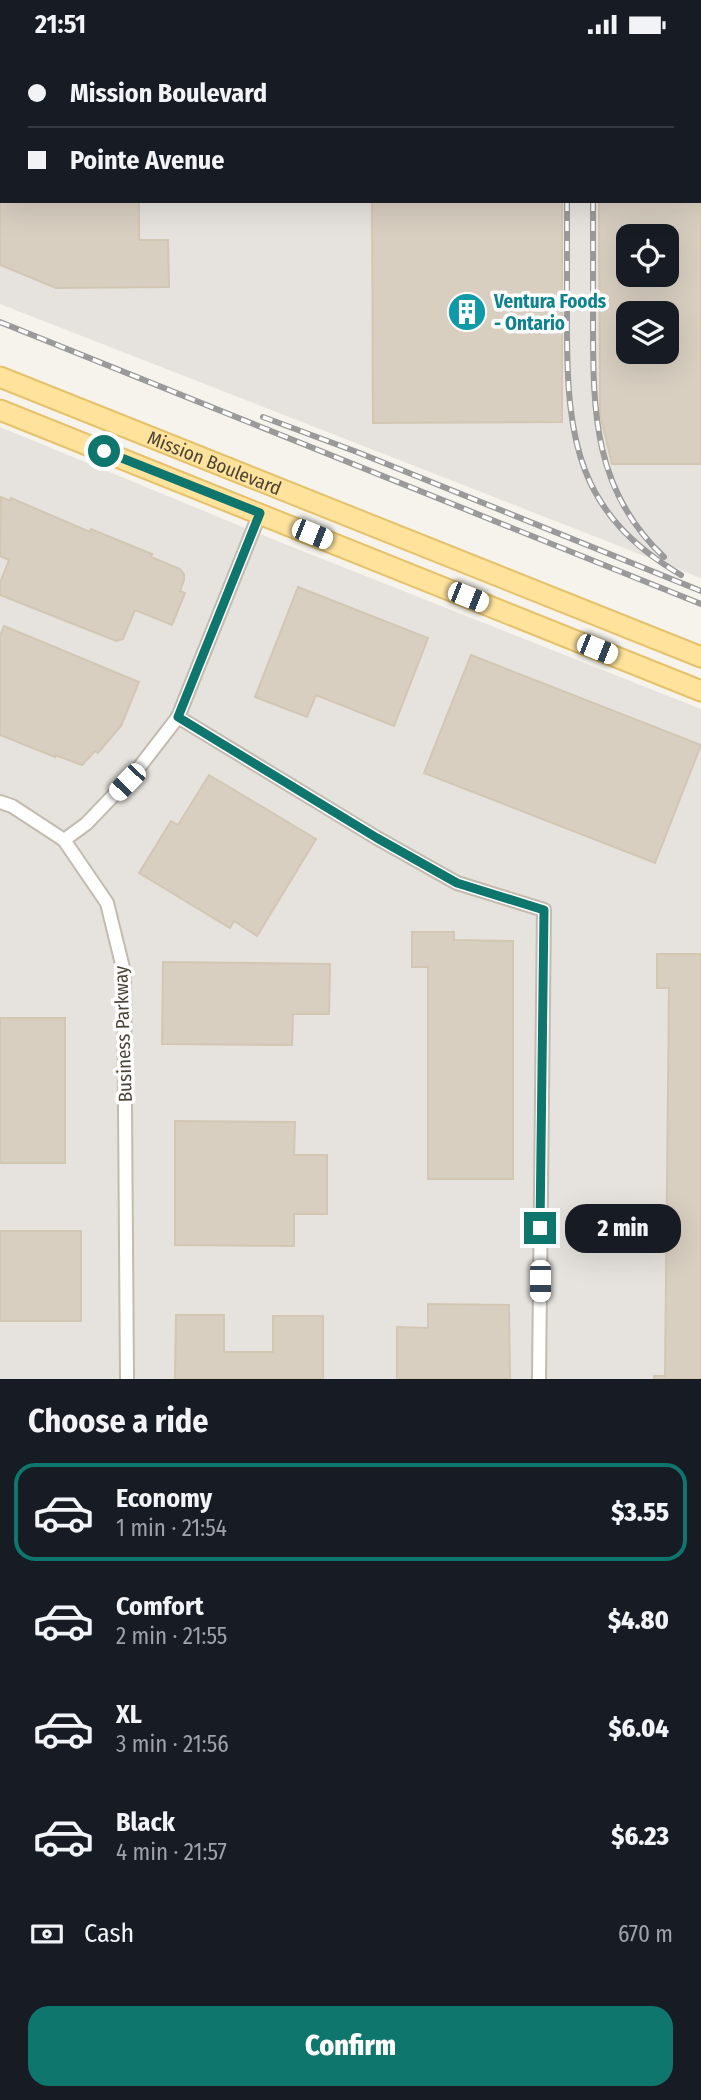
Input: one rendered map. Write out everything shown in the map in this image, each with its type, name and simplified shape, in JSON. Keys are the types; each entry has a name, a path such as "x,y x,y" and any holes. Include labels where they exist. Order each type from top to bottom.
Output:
{"main road":[{"name":"Mission Boulevard","path":"0,377 701,657"},
{"name":"Mission Boulevard","path":"0,410 701,691"}],"street":[{"path":"0,802 12,806 64,840 86,824 134,774 178,717 260,513"},
{"path":"178,717 377,838 457,883 544,910 539,1379"},
{"name":"Business Parkway","path":"64,840 107,903 124,972 127,1379"}],"shaded area":[{"path":"0,203 701,203 701,578 0,304"},
{"path":"0,427 272,539 701,709 701,1379 0,1379"}],"building":[{"path":"0,203 139,203 139,240 168,240 169,287 56,288 0,265"},
{"name":"Ventura Foods - Ontario","path":"372,203 562,203 562,422 373,423"},
{"path":"599,203 701,203 701,464 612,464 600,414"},
{"path":"1,497 10,501 11,498 90,532 91,529 152,554 151,557 180,569 184,580 180,591 185,593 172,625 135,610 123,639 116,641 0,595 0,583 9,560 0,556"},
{"path":"298,587 428,638 394,726 316,695 307,717 255,697"},
{"path":"4,626 139,682 121,726 98,753 95,751 82,765 0,735 0,636"},
{"path":"471,655 701,745 655,863 424,773"},
{"path":"209,775 316,839 257,936 234,921 230,928 139,873 171,821 178,825"},
{"path":"412,932 454,932 454,940 513,941 513,1179 428,1179 428,967 412,967"},
{"path":"657,954 701,954 701,1379 654,1379 654,1376 665,1376 669,988 657,988"},
{"path":"163,962 330,964 329,1014 293,1014 292,1045 162,1044"},
{"path":"0,1018 65,1018 65,1163 0,1163"},
{"path":"175,1121 295,1122 294,1155 327,1155 327,1214 294,1214 294,1246 175,1245"},
{"path":"0,1231 81,1231 81,1321 0,1321"},
{"path":"428,1304 509,1305 510,1379 397,1379 397,1327 428,1328"},
{"path":"176,1315 224,1315 224,1352 273,1352 273,1316 323,1316 323,1379 175,1379"}],"railway":[{"path":"567,203 570,406 585,471 600,500 620,527 647,552 681,575"},
{"path":"593,203 594,389 602,449 623,505 641,532 664,557"},
{"path":"0,322 701,604"},
{"path":"263,417 357,452 701,591"}],"place":[{"name":"Ventura Foods - Ontario","path":"467,312"}],"route":[{"path":"104,451 260,513 178,717 377,838 457,883 544,910 540,1228"}]}
